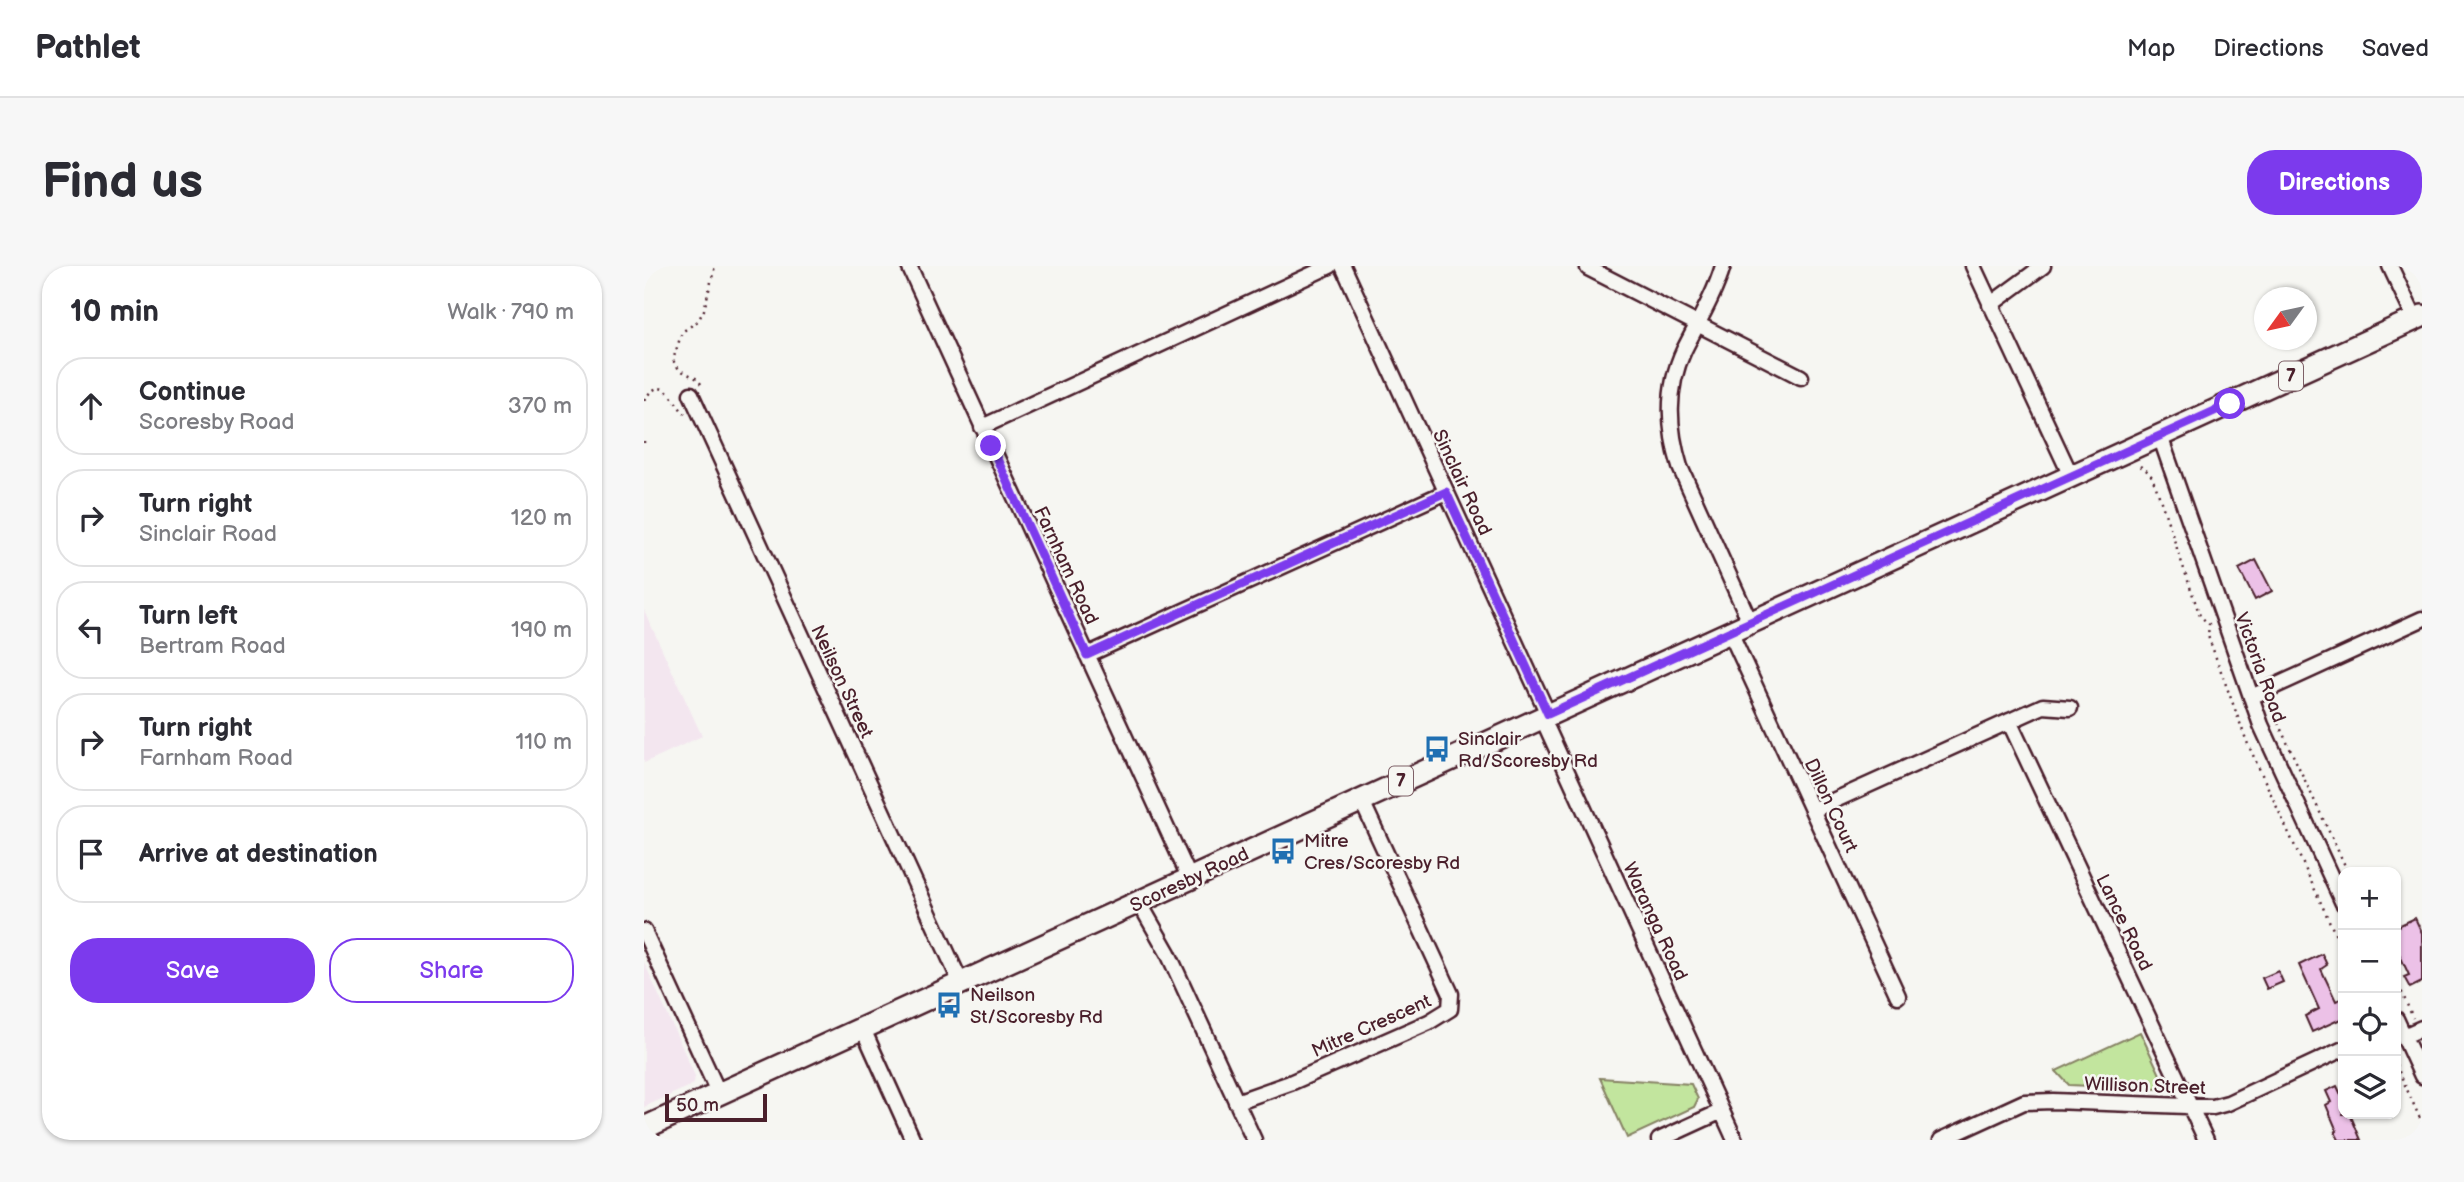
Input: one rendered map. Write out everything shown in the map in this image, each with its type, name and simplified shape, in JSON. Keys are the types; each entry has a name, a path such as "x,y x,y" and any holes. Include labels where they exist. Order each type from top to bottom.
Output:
{"main road":[{"name":"Scoresby Road","path":"644,1128 2418,318"}],"street":[{"name":"Farnham Road","path":"909,266 1190,879"},
{"path":"982,426 1330,266"},
{"name":"Sinclair Road","path":"1343,266 1545,716"},
{"path":"1723,266 1718,283 1683,353 1675,377 1670,415 1672,441 1680,467 1750,622"},
{"path":"1973,266 2071,476"},
{"path":"1990,305 2043,266"},
{"path":"2390,266 2418,318"},
{"path":"1588,268 1801,377"},
{"name":"Neilson Street","path":"697,391 961,983"},
{"name":"Victoria Road","path":"2160,436 2261,725 2338,892"},
{"path":"1087,655 1446,492"},
{"path":"2251,697 2422,619"},
{"name":"Dillon Court","path":"1730,632 1898,996"},
{"path":"1813,810 2042,706 2070,708"},
{"name":"Waranga Road","path":"1545,716 1735,1140"},
{"name":"Lance Road","path":"2009,721 2206,1140"},
{"name":"Mitre Crescent","path":"1238,1106 1429,1022 1450,1009 1451,994 1361,799"},
{"path":"1144,900 1253,1140"},
{"path":"644,931 719,1094"},
{"path":"863,1029 913,1140"},
{"path":"2401,1032 2422,1076"},
{"name":"Willison Street","path":"1951,1138 2024,1102 2213,1107 2338,1051"},
{"path":"1659,1140 1722,1111"}],"path":[{"path":"697,391 696,377 678,370 673,360 682,332 698,321 704,310 715,266"},
{"path":"644,400 650,391 658,388 667,390 687,417"},
{"path":"644,440 644,448"},
{"path":"2269,703 2346,867"},
{"path":"2401,989 2418,1024"},
{"path":"2401,1076 2422,1123"}],"shaded area":[{"path":"644,610 702,736 644,763"},
{"path":"644,962 695,1076 694,1084 644,1107"}],"green space":[{"path":"2140,1032 2164,1083 2160,1089 2069,1085 2056,1071"},
{"path":"1600,1078 1691,1084 1698,1099 1694,1107 1627,1138"}],"building":[{"path":"2256,560 2272,591 2255,600 2239,569"},
{"path":"2415,918 2422,933 2422,982 2410,988 2404,977 2409,975 2401,958 2401,925"},
{"path":"2322,954 2327,965 2321,969 2336,1001 2338,1000 2338,1020 2312,1032 2305,1016 2319,1009 2299,965"},
{"path":"2278,971 2283,982 2267,989 2262,978"},
{"path":"2337,1086 2338,1119 2352,1119 2361,1140 2339,1140 2326,1105 2331,1102 2326,1091"}],"place":[{"name":"Sinclair Rd/Scoresby Rd","path":"1437,749"},
{"name":"Mitre Cres/Scoresby Rd","path":"1283,851"},
{"name":"Neilson St/Scoresby Rd","path":"949,1005"}],"route":[{"path":"991,446 1087,655 1446,492 1548,714 2230,404"}]}
